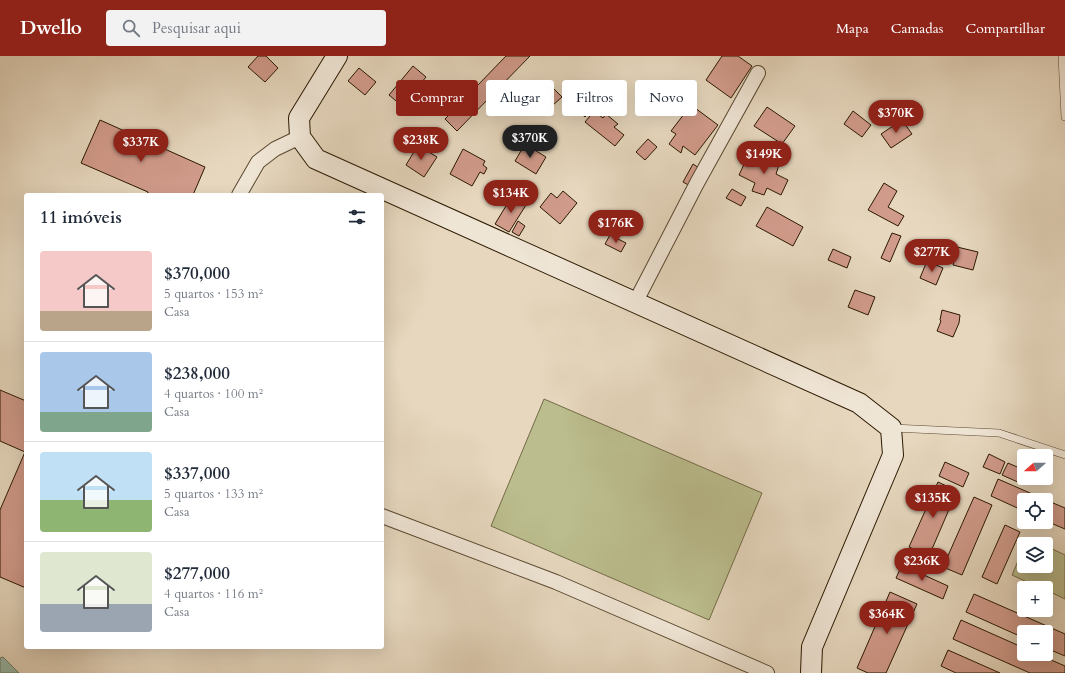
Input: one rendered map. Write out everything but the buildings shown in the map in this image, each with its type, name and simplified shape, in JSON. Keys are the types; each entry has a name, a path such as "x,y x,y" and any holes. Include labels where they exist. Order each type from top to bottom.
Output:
{"street":[{"path":"336,56 299,118 300,137 316,159 859,403 890,428 893,455 812,647 811,673"},
{"path":"635,303 697,183 758,74"},
{"path":"240,193 258,162 275,149 300,137"},
{"path":"384,517 556,582 767,673"}],"lane":[{"path":"1062,56 1065,117"},
{"path":"890,428 999,433 1065,455"}],"shaded area":[{"path":"544,399 762,493 709,620 491,526"},
{"path":"1053,549 1065,555 1065,599 1053,593 1053,581 1025,581 1012,575 1017,563 1017,573 1053,573"},
{"path":"3,657 19,673 0,673 0,658"}]}
